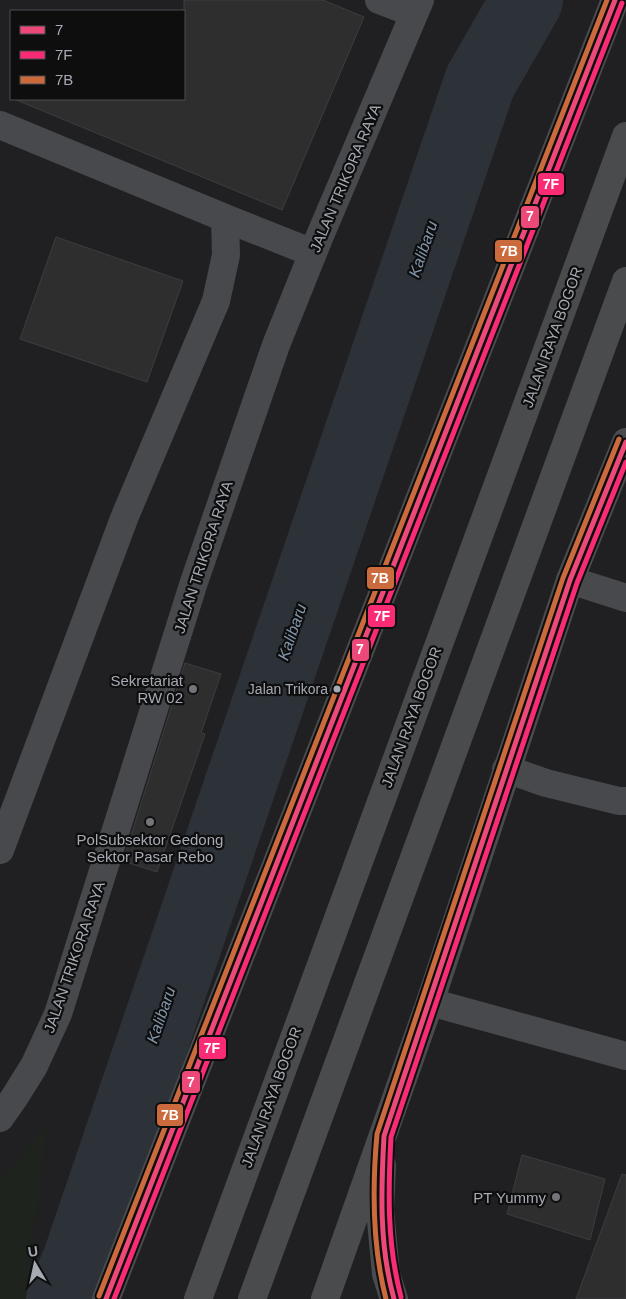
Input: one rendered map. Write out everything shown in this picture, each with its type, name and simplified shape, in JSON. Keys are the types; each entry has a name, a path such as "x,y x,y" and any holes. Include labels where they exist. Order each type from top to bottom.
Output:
{"highway":[{"path":"106,1299 615,0"},
{"name":"JALAN RAYA BOGOR","path":"198,1299 626,136"},
{"path":"252,1299 626,280"},
{"path":"325,1299 430,1002 570,580 626,442"},
{"path":"384,1136 380,1210 386,1274 394,1299"}],"street":[{"path":"379,0 416,7"},
{"name":"JALAN TRIKORA RAYA","path":"0,1118 34,1066 58,1014 194,582 273,354 313,253 416,7"},
{"path":"0,125 313,253"},
{"path":"0,848 125,516 216,301 226,255 225,218"},
{"path":"570,580 626,598"},
{"path":"506,769 546,783 619,802 626,801"},
{"path":"430,1002 626,1056"}],"shaded area":[{"path":"0,0 626,0 626,1299 0,1299"},
{"path":"47,1126 25,1299 0,1299 0,1180"}],"building":[{"path":"184,0 323,0 364,17 282,210 16,100 185,100"},
{"path":"56,237 183,281 147,382 20,339"},
{"path":"185,663 221,674 201,733 205,734 157,872 123,861"},
{"name":"PT Yummy","path":"522,1155 605,1179 590,1240 507,1214"},
{"path":"622,1174 626,1175 626,1299 576,1299"}],"waterway":[{"name":"Kalibaru","path":"62,1299 78,1261 480,82 527,0"}],"transit line":[{"name":"7B","path":"99,1296 607,0"},
{"name":"7","path":"106,1299 615,0"},
{"name":"7F","path":"114,1299 622,3"},
{"name":"7B","path":"386,1299 381,1279 374,1217 374,1175 377,1134 563,578 619,439"},
{"name":"7","path":"394,1299 383,1238 382,1177 384,1136 570,580 626,442"},
{"name":"7F","path":"401,1297 396,1277 391,1238 389,1178 391,1137 577,583 626,462"}],"place":[{"name":"Sekretariat RW 02","path":"193,689"},
{"name":"Jalan Trikora","path":"337,689"},
{"name":"PolSubsektor Gedong Sektor Pasar Rebo","path":"150,822"},
{"name":"PT Yummy","path":"556,1197"}]}
